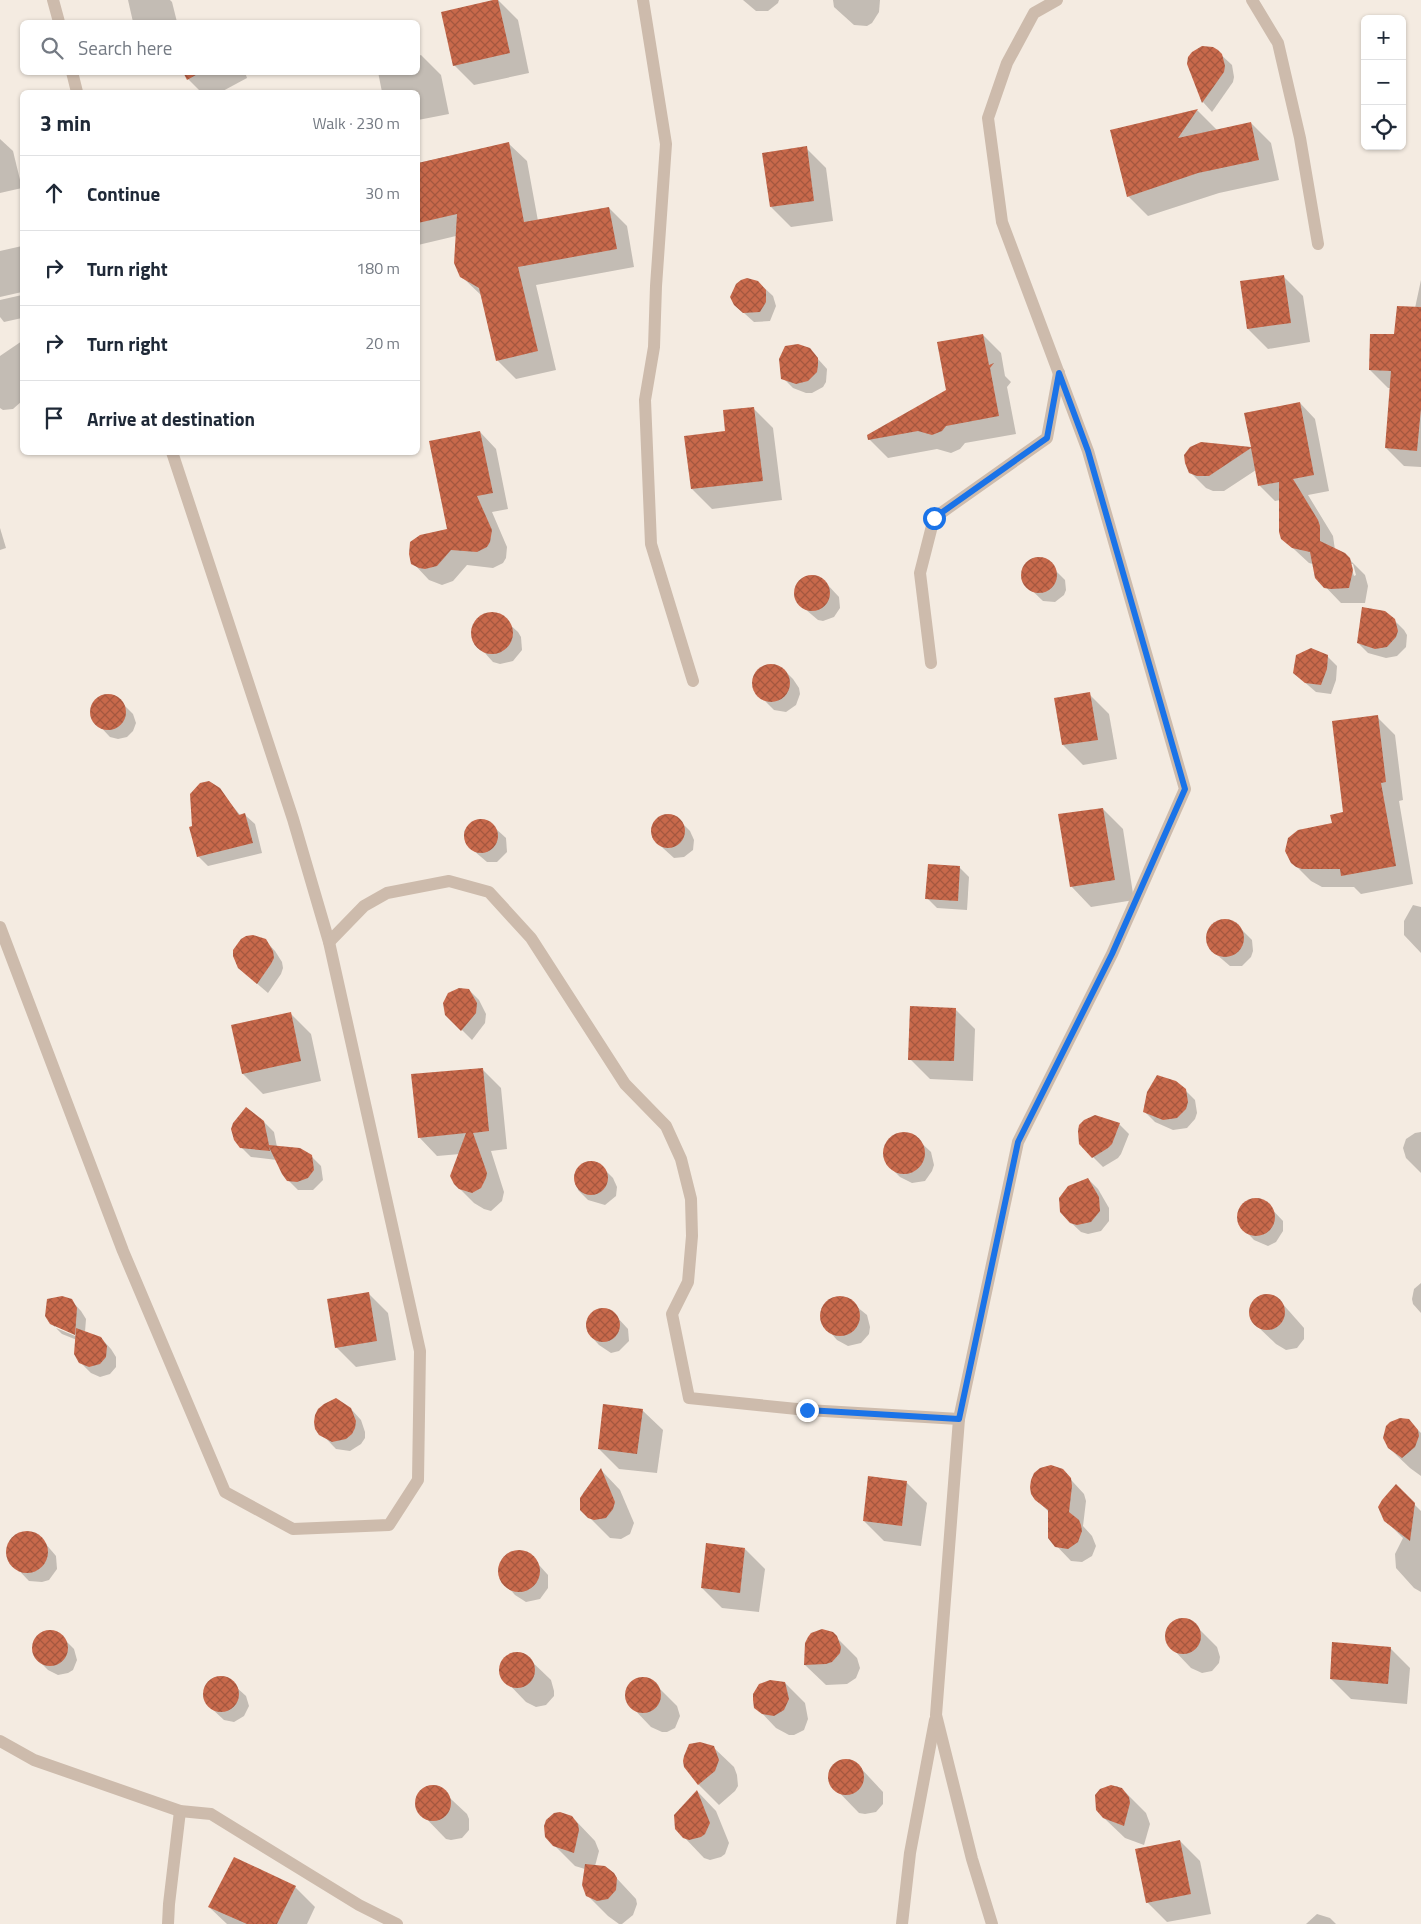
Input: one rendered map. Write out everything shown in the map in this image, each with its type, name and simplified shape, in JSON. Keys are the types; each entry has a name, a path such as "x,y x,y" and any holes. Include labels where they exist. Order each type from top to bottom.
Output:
{"street":[{"path":"53,0 58,20"},
{"path":"643,0 666,144 656,286 654,347 645,400 650,544 693,681"},
{"path":"902,1924 910,1853 936,1715 959,1419 1018,1142 1112,954 1185,789 1088,451 1002,222 988,118 1008,63 1034,13 1057,0"},
{"path":"1252,0 1278,43 1300,138 1318,244"},
{"path":"73,75 76,90"},
{"path":"931,663 920,572 934,518 1047,438 1059,373"},
{"path":"0,927 123,1251 225,1492 293,1529 389,1525 418,1480 420,1350 329,942 294,819 173,455"},
{"path":"329,942 364,906 387,893 449,881 489,892 531,938 625,1084 666,1126 681,1159 691,1199 692,1236 688,1282 672,1314 689,1398 807,1410 959,1419"},
{"path":"936,1715 972,1859 992,1924"},
{"path":"0,1740 34,1760 180,1811 211,1814 359,1905 397,1924"},
{"path":"168,1924 180,1811"}],"building":[{"path":"498,0 510,53 453,66 441,12"},
{"path":"1202,46 1213,47 1218,50 1222,54 1225,66 1224,72 1202,103 1187,64 1188,57 1192,52"},
{"path":"184,75 196,75 187,80"},
{"path":"1198,109 1178,138 1251,122 1259,160 1198,173 1127,197 1110,130"},
{"path":"509,142 524,222 609,207 617,249 518,267 538,351 496,361 479,288 460,277 454,263 457,214 420,223 420,163"},
{"path":"807,146 814,201 770,207 762,153"},
{"path":"1284,275 1291,323 1247,329 1240,281"},
{"path":"747,278 758,281 766,290 766,302 760,312 743,313 734,305 730,297 736,284"},
{"path":"1397,306 1421,307 1421,408 1417,451 1385,448 1391,371 1369,370 1370,334 1394,334"},
{"path":"983,334 989,365 994,363 990,368 999,416 946,426 942,431 932,435 918,431 868,440 867,435 946,390 937,342"},
{"path":"798,344 810,348 818,358 818,365 817,372 808,381 796,384 781,379 779,359 785,346"},
{"path":"1300,402 1314,475 1293,479 1318,520 1320,541 1345,553 1350,558 1353,570 1349,588 1324,588 1315,578 1310,552 1292,548 1281,539 1279,532 1279,482 1258,486 1251,448 1209,476 1197,476 1189,473 1185,463 1184,455 1190,447 1201,442 1251,447 1244,413"},
{"path":"754,407 763,481 691,489 684,436 725,431 723,410"},
{"path":"480,431 493,493 477,496 492,530 490,542 487,547 477,552 451,550 437,566 425,569 419,568 411,564 409,554 410,542 420,535 447,529 429,441"},
{"path":"1039,557 1046,558 1052,562 1056,568 1056,582 1052,588 1046,592 1039,593 1032,592 1026,588 1022,582 1021,575 1022,568 1026,562 1032,558"},
{"path":"812,575 819,576 825,580 829,586 829,600 825,606 819,610 812,611 805,610 799,606 795,600 794,593 795,586 799,580 805,576"},
{"path":"1362,607 1385,611 1395,619 1398,631 1396,637 1387,647 1375,649 1357,643"},
{"path":"492,612 507,618 513,633 507,648 492,654 477,648 471,633 477,618"},
{"path":"1311,648 1328,655 1327,669 1321,685 1305,683 1293,673 1296,655"},
{"path":"771,664 785,669 790,683 785,697 771,702 757,697 752,683 757,669"},
{"path":"1090,692 1098,740 1062,745 1054,698"},
{"path":"108,694 120,700 126,712 120,724 108,730 96,724 90,712 96,700"},
{"path":"1378,715 1386,782 1381,783 1396,866 1341,876 1340,869 1302,869 1296,867 1291,863 1285,851 1288,838 1298,830 1332,823 1330,815 1343,812 1332,721"},
{"path":"209,781 220,788 239,815 245,813 253,843 197,857 189,827 192,826 190,794 200,783"},
{"path":"1103,808 1115,880 1070,887 1058,814"},
{"path":"668,814 675,815 680,819 684,824 684,838 680,843 675,847 668,848 661,847 656,843 652,838 651,831 652,824 656,819 661,815"},
{"path":"481,819 488,820 493,824 497,829 497,843 493,848 488,852 481,853 474,852 469,848 465,843 464,836 465,829 469,824 474,820"},
{"path":"928,864 960,866 958,901 925,899"},
{"path":"1225,919 1239,924 1244,938 1239,952 1225,957 1211,952 1206,938 1211,924"},
{"path":"253,935 266,939 273,951 274,958 257,984 238,968 233,956 233,950 241,939"},
{"path":"459,988 469,989 477,1003 476,1013 461,1031 445,1015 443,1003 448,993"},
{"path":"910,1006 956,1008 954,1061 908,1060"},
{"path":"291,1012 301,1061 242,1074 231,1025"},
{"path":"483,1068 489,1131 473,1133 487,1173 481,1188 472,1193 459,1189 450,1176 466,1133 418,1138 411,1074"},
{"path":"1157,1075 1176,1081 1186,1089 1188,1102 1186,1109 1177,1118 1163,1120 1143,1112 1147,1092"},
{"path":"246,1107 264,1121 269,1145 300,1148 312,1155 314,1170 308,1178 297,1182 287,1181 269,1147 270,1151 240,1148 234,1140 231,1129 233,1123"},
{"path":"1095,1115 1120,1123 1112,1144 1092,1158 1079,1144 1078,1131 1079,1125 1084,1120"},
{"path":"904,1132 912,1134 921,1142 925,1153 923,1161 915,1170 904,1174 896,1172 887,1164 883,1153 885,1145 893,1136"},
{"path":"591,1161 598,1162 603,1166 607,1171 607,1185 603,1190 598,1194 591,1195 584,1194 579,1190 575,1185 574,1178 575,1171 579,1166 584,1162"},
{"path":"1088,1178 1099,1197 1100,1211 1091,1222 1077,1225 1070,1223 1060,1212 1059,1198 1068,1186"},
{"path":"1256,1198 1269,1204 1275,1217 1269,1230 1256,1236 1243,1230 1237,1217 1243,1204"},
{"path":"369,1292 377,1341 335,1348 327,1299"},
{"path":"1267,1294 1280,1299 1285,1312 1280,1325 1267,1330 1254,1325 1249,1312 1254,1299"},
{"path":"62,1296 72,1299 77,1308 75,1335 50,1324 45,1316 47,1299"},
{"path":"844,1296 851,1299 857,1305 860,1316 859,1324 851,1333 844,1336 836,1336 829,1333 821,1324 820,1312 823,1305 832,1297"},
{"path":"603,1308 610,1309 615,1313 619,1318 619,1332 615,1337 610,1341 603,1342 596,1341 591,1337 587,1332 586,1325 587,1318 591,1313 596,1309"},
{"path":"76,1328 101,1337 107,1346 106,1357 100,1364 89,1367 79,1363 74,1354"},
{"path":"336,1398 351,1408 356,1421 352,1434 346,1439 332,1442 319,1435 315,1429 314,1422 318,1409"},
{"path":"603,1404 643,1409 637,1454 598,1449"},
{"path":"1400,1418 1409,1419 1418,1430 1419,1436 1415,1447 1402,1458 1388,1448 1383,1438 1386,1426"},
{"path":"1051,1465 1063,1469 1071,1478 1069,1512 1079,1520 1081,1525 1082,1531 1078,1542 1068,1549 1055,1547 1048,1538 1048,1510 1035,1500 1031,1494 1031,1480 1034,1473 1040,1468"},
{"path":"601,1468 615,1502 613,1509 606,1518 594,1520 588,1518 580,1510 580,1498"},
{"path":"868,1476 907,1481 902,1526 863,1521"},
{"path":"1396,1484 1415,1503 1410,1541 1384,1521 1378,1507"},
{"path":"23,1531 31,1531 42,1537 48,1552 42,1567 31,1573 23,1573 12,1567 6,1556 6,1548 12,1537"},
{"path":"706,1543 745,1548 740,1593 701,1588"},
{"path":"519,1550 534,1556 540,1571 534,1586 519,1592 504,1586 498,1571 504,1556"},
{"path":"1183,1618 1196,1623 1201,1636 1196,1649 1183,1654 1170,1649 1165,1636 1170,1623"},
{"path":"822,1629 833,1632 837,1636 841,1647 840,1653 832,1662 826,1664 804,1665 805,1643 808,1637 811,1633"},
{"path":"50,1630 57,1631 63,1635 67,1641 67,1655 63,1661 57,1665 50,1666 43,1665 37,1661 33,1655 32,1648 33,1641 37,1635 43,1631"},
{"path":"1332,1642 1391,1647 1388,1684 1330,1679"},
{"path":"517,1652 530,1657 535,1670 530,1683 517,1688 504,1683 499,1670 504,1657"},
{"path":"221,1676 228,1677 234,1681 238,1687 238,1701 234,1707 228,1711 221,1712 214,1711 208,1707 204,1701 203,1694 204,1687 208,1681 214,1677"},
{"path":"643,1677 656,1682 661,1695 656,1708 643,1713 630,1708 625,1695 630,1682"},
{"path":"770,1680 785,1682 789,1699 784,1710 774,1716 762,1714 754,1708 753,1700 753,1694 759,1684"},
{"path":"700,1742 714,1746 719,1760 715,1771 698,1785 684,1767 683,1761 689,1744"},
{"path":"846,1759 859,1764 864,1777 859,1790 846,1795 833,1790 828,1777 833,1764"},
{"path":"433,1785 446,1790 451,1803 446,1816 433,1821 420,1816 415,1803 420,1790"},
{"path":"1111,1785 1122,1788 1129,1797 1130,1803 1124,1826 1103,1818 1096,1810 1095,1795 1100,1789"},
{"path":"697,1790 710,1823 705,1834 689,1840 683,1838 675,1829 674,1815"},
{"path":"560,1812 572,1816 578,1824 579,1830 574,1853 553,1846 545,1837 544,1826 546,1820 554,1813"},
{"path":"1180,1840 1191,1894 1146,1903 1135,1849"},
{"path":"234,1857 296,1886 277,1924 247,1924 208,1907"},
{"path":"585,1864 605,1866 614,1873 617,1878 616,1890 608,1899 597,1901 586,1896 582,1885"}],"route":[{"path":"807,1410 959,1419 1018,1142 1112,954 1185,789 1088,451 1059,373 1047,438 934,518"}]}
